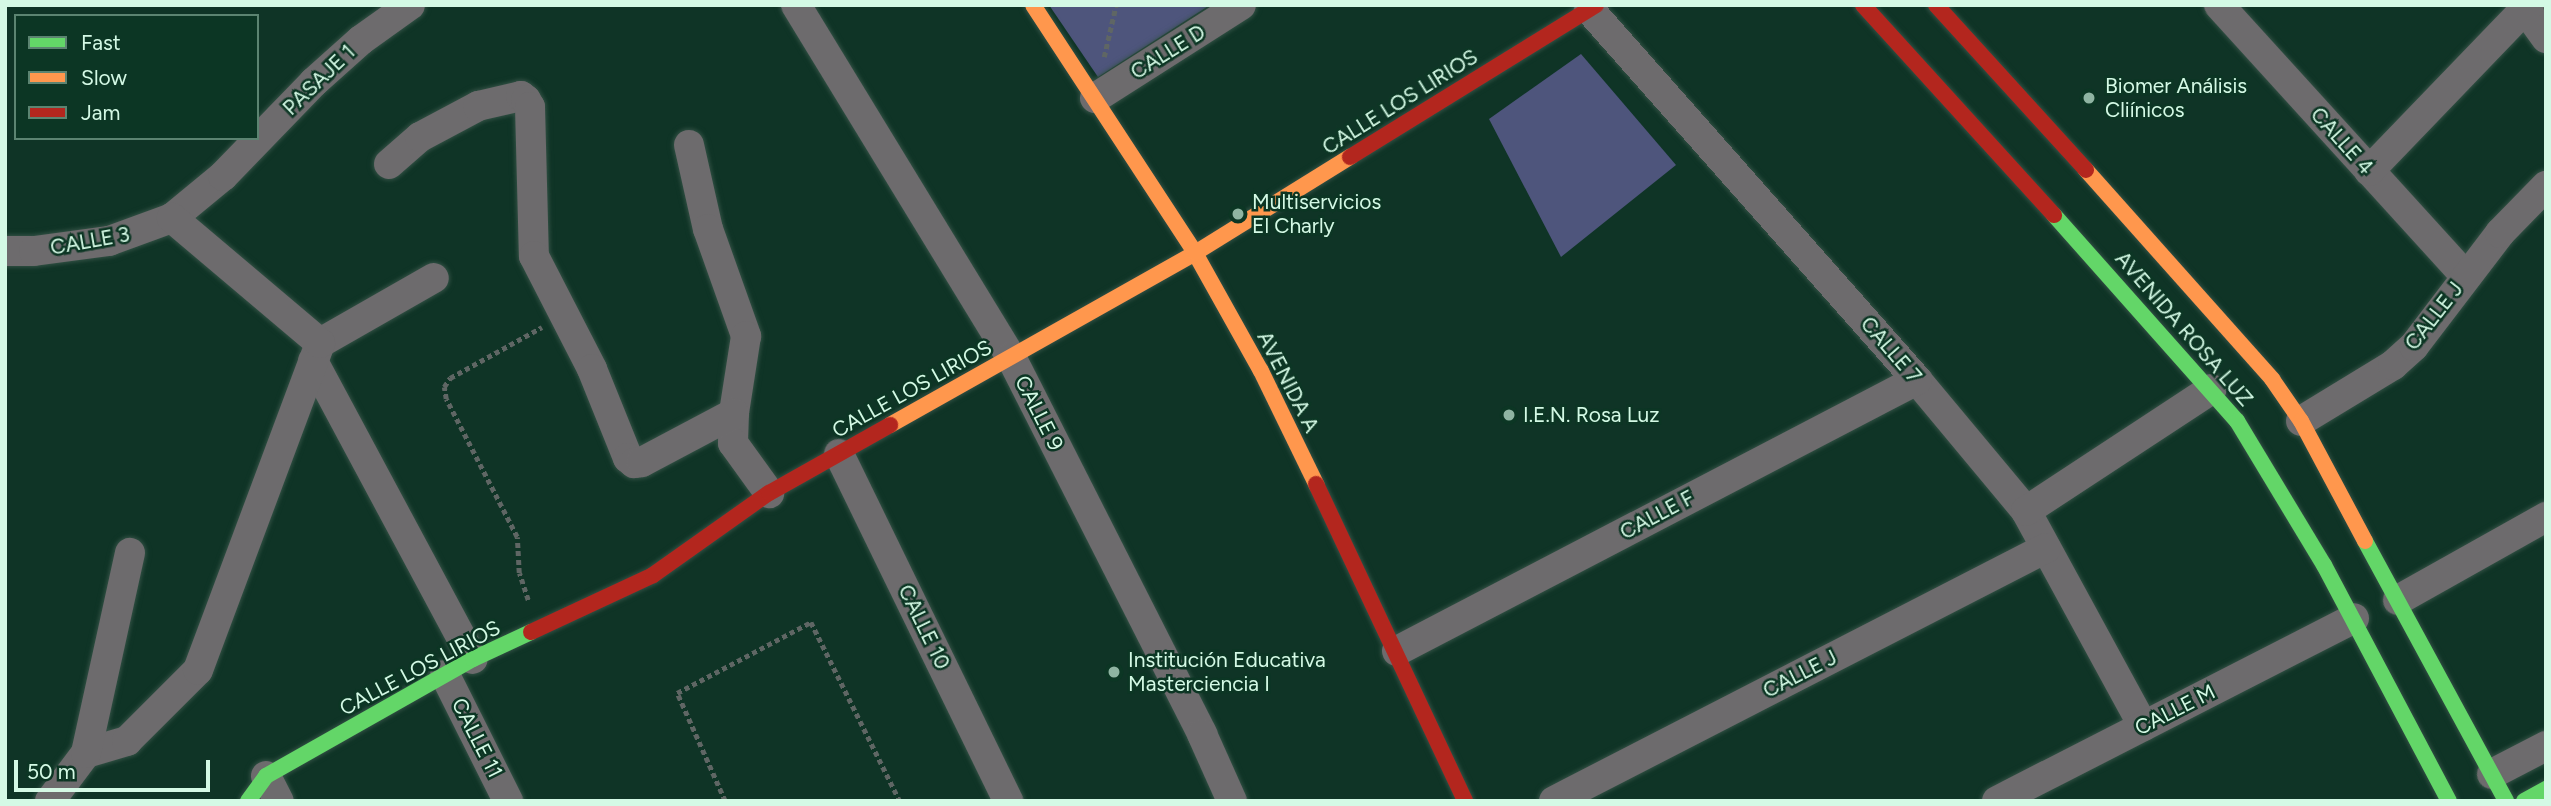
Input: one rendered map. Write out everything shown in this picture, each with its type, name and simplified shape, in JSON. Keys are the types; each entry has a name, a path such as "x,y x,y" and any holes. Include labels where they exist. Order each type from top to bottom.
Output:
{"street":[{"name":"PASAJE 1","path":"259,140 323,73 361,40 410,5"},
{"name":"CALLE 9","path":"796,5 1011,357 1202,734 1232,801"},
{"name":"AVENIDA A","path":"1033,5 1195,253 1261,371 1397,650 1465,801"},
{"name":"CALLE D","path":"1095,98 1241,5"},
{"name":"AVENIDA ROSA LUZ","path":"1863,5 2212,389 2237,421 2354,618 2441,798"},
{"name":"AVENIDA ROSA LUZ","path":"1936,5 2234,333 2301,421 2506,801"},
{"name":"CALLE 4","path":"2219,5 2466,276"},
{"name":"CALLE LOS LIRIOS","path":"248,801 473,659 538,631 653,575 769,493 1195,253 1593,7"},
{"name":"CALLE 7","path":"1593,7 1917,380 2026,512 2143,726"},
{"path":"2369,171 2525,7 2546,38"},
{"path":"389,164 420,137 478,106 521,96 530,107 534,256 592,369 628,458 634,463 642,462 734,413"},
{"name":"PASAJE 1","path":"172,218 223,177 259,140"},
{"path":"690,145 708,229 746,336 734,413 733,443 769,493"},
{"name":"CALLE J","path":"2301,421 2393,365 2433,324 2466,276 2514,217 2546,186"},
{"name":"CALLE 3","path":"5,251 34,251 109,241 172,218"},
{"path":"172,218 316,352 473,659"},
{"path":"86,753 127,741 198,670 316,352 434,278"},
{"name":"CALLE F","path":"1397,650 1917,380"},
{"path":"2026,512 2212,389"},
{"name":"CALLE 10","path":"839,454 1008,801"},
{"path":"2398,600 2546,517"},
{"name":"CALLE J","path":"1553,801 2046,548"},
{"path":"50,801 86,753 130,553"},
{"name":"CALLE M","path":"1997,801 2354,618"},
{"name":"CALLE 11","path":"445,675 508,801"},
{"path":"2492,775 2546,746"},
{"path":"2524,801 2546,789"}],"path":[{"path":"1095,98 1116,5"},
{"path":"538,631 519,573 517,537 446,398 444,387 450,378 565,315"},
{"path":"725,801 677,693 811,622 900,801"}],"shaded area":[{"path":"1049,5 1210,5 1098,77"},
{"path":"1581,54 1676,165 1561,257 1489,119"}],"traffic: fast":[{"path":"2054,215 2237,421 2324,565 2449,801"},
{"path":"2365,541 2506,801"},
{"path":"248,801 266,776 473,659 531,632"},
{"path":"2524,801 2546,789"}],"traffic: slow":[{"path":"1033,5 1195,253 1261,371 1316,484"},
{"path":"890,425 1195,253 1350,157"},
{"path":"2086,170 2272,379 2301,421 2365,541"}],"traffic: jam":[{"path":"1350,157 1596,5"},
{"path":"1863,5 2054,215"},
{"path":"1936,5 2086,170"},
{"path":"531,632 653,575 769,493 890,425"},
{"path":"1316,484 1465,801"}],"place":[{"name":"Biomer Análisis Cliínicos","path":"2089,98"},
{"name":"Multiservicios El Charly","path":"1238,214"},
{"name":"I.E.N. Rosa Luz","path":"1509,415"},
{"name":"Institución Educativa Masterciencia I","path":"1114,672"}]}
